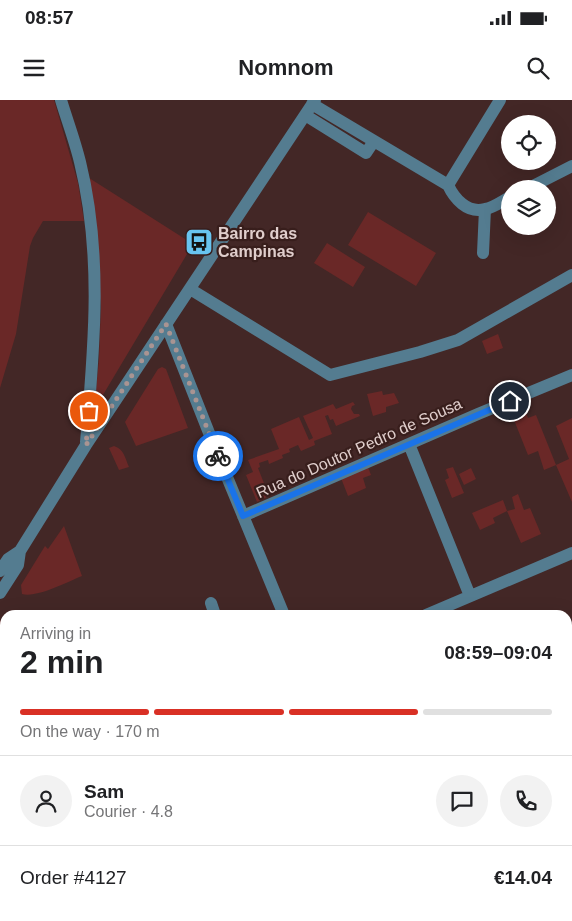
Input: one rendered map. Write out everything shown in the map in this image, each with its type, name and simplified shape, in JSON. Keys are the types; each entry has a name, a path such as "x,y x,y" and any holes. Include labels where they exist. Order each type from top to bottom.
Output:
{"street":[{"path":"61,100 80,162 90,214 94,252 96,289 94,344 86,445"},
{"path":"448,185 500,100"},
{"path":"0,593 18,565 20,551 86,445 311,106 332,123 374,141 448,185 454,196 461,203 474,209 485,210 501,202"},
{"path":"545,180 572,166"},
{"path":"483,253 485,210"},
{"path":"190,289 330,375 420,352 458,340 572,275"},
{"path":"166,324 282,610"},
{"name":"Rua do Doutor Pedro de Sousa","path":"243,516 572,375"},
{"path":"409,444 470,596"},
{"path":"1,568 8,559 20,551"},
{"path":"438,610 572,553"}],"shaded area":[{"path":"0,100 54,100 78,183 84,221 43,221 33,238 30,246 16,334 0,388"},
{"path":"86,176 193,244 94,410 99,359 101,306"},
{"path":"368,212 436,253 416,286 348,245"},
{"path":"327,243 365,267 353,287 314,263"},
{"path":"498,334 503,348 487,354 482,341"},
{"path":"162,367 166,369 188,428 136,446 125,422 158,369"},
{"path":"382,391 383,395 394,393 399,403 386,407 386,412 373,416 367,394"},
{"path":"353,402 355,405 351,409 354,414 359,414 360,416 336,426 333,419 330,420 328,415 325,416 332,434 314,441 315,445 301,451 298,445 289,449 290,452 282,455 283,458 269,464 268,460 259,463 260,467 258,468 269,496 257,502 246,475 253,472 248,460 279,449 271,429 299,417 309,440 313,438 303,416 333,404 336,409"},
{"path":"523,405 528,418 536,415 556,465 544,470 538,451 528,455 510,410"},
{"path":"572,418 572,502 556,465 569,459 556,426"},
{"path":"114,446 122,452 129,467 119,470 109,448"},
{"path":"368,467 371,475 363,478 366,488 348,496 341,478"},
{"path":"453,467 464,493 452,498 445,480 449,478 446,469"},
{"path":"471,468 476,479 464,485 459,474"},
{"path":"518,494 524,510 530,508 541,534 521,543 507,511 515,509 512,497"},
{"path":"503,500 507,511 493,518 495,523 480,530 472,513"},
{"path":"64,526 82,576 44,592 28,595 22,594 21,585 45,546 48,549"}],"way so far":[{"path":"89,411 86,445 166,324 218,456"}],"place":[{"name":"Bairro das Campinas","path":"199,242"}],"route":[{"path":"218,456 243,516 510,401"}]}
